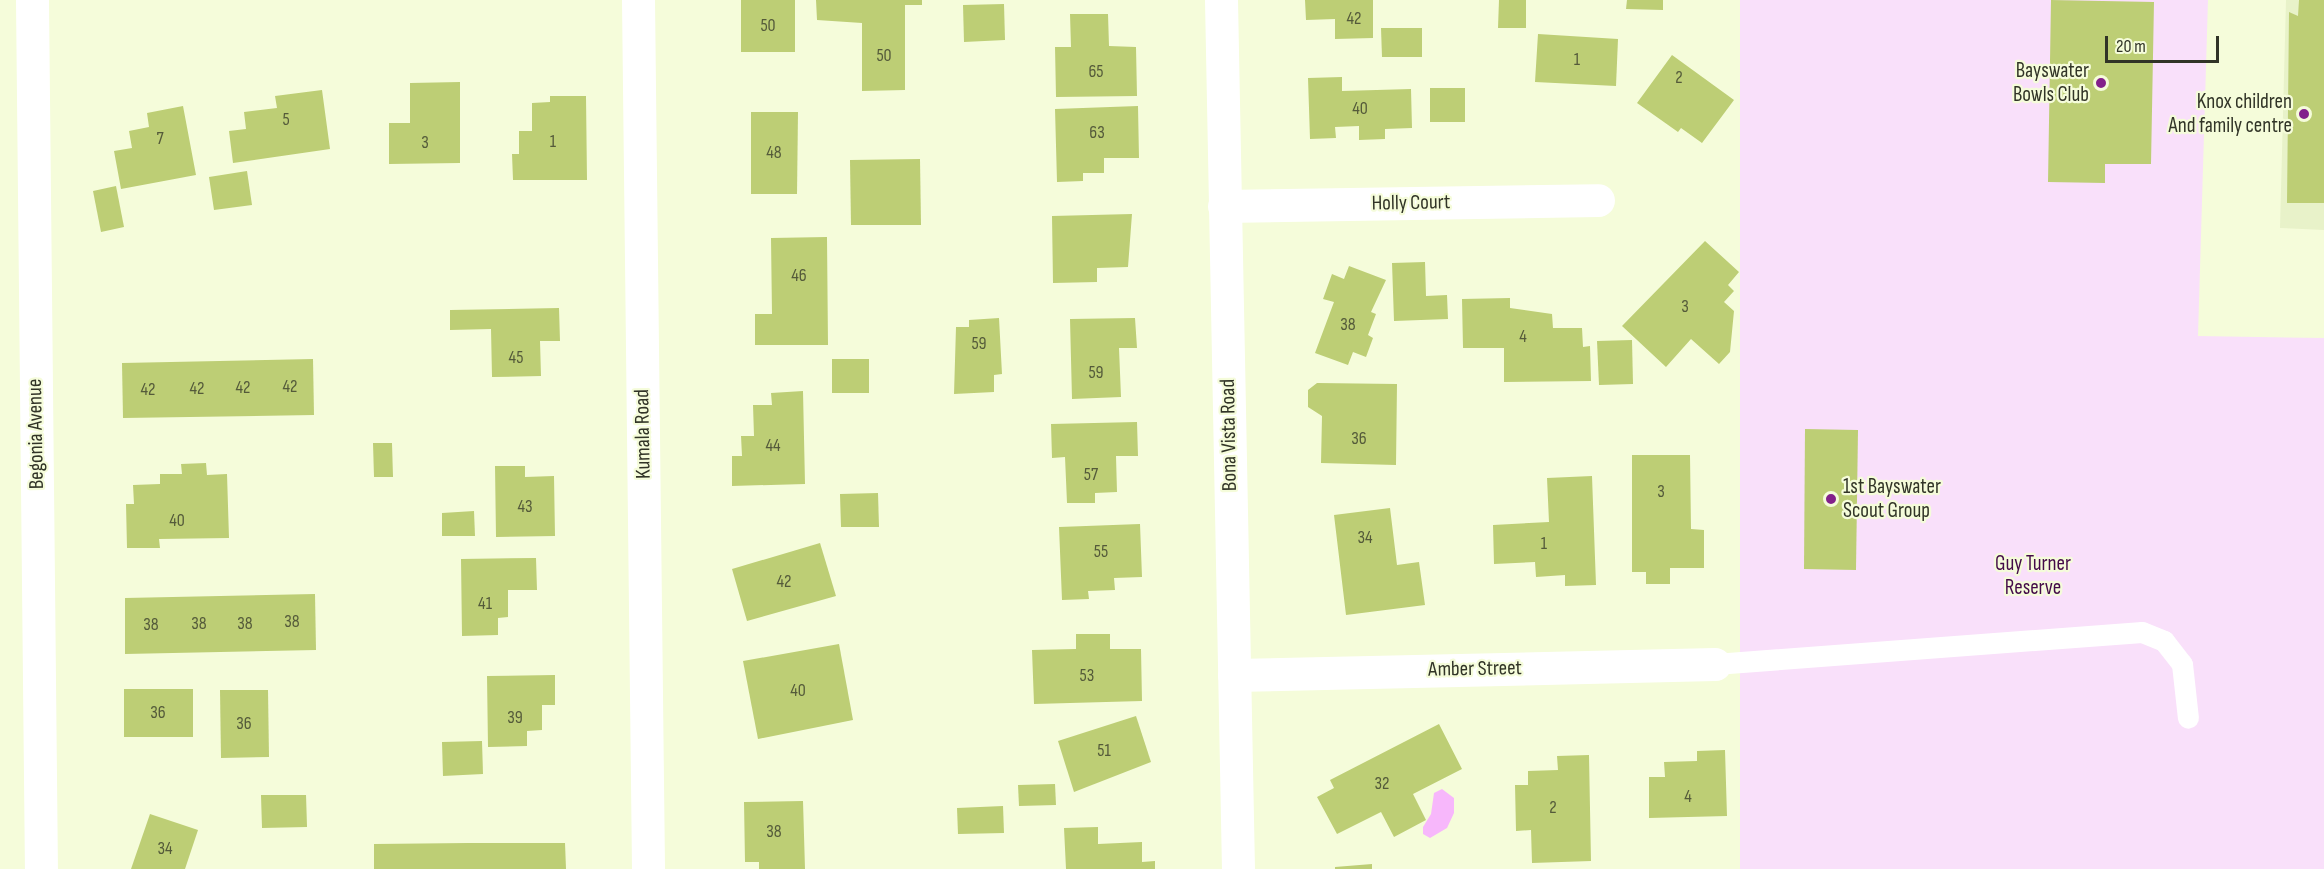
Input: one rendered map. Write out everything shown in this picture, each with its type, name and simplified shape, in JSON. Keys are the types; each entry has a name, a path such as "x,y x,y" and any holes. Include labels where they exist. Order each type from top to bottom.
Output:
{"street":[{"name":"Begonia Avenue","path":"32,0 40,869"},
{"name":"Kumala Road","path":"638,0 648,869"},
{"name":"Bona Vista Road","path":"1221,0 1238,869"},
{"name":"Holly Court","path":"1224,206 1598,200"},
{"name":"Amber Street","path":"1234,675 1715,664"}],"lane":[{"path":"1715,664 2142,632 2164,641 2182,664 2188,718"}],"shaded area":[{"name":"Knox children And family centre","path":"2286,0 2324,0 2324,230 2280,228"},
{"path":"1442,789 1454,798 1454,813 1447,828 1430,838 1423,834 1423,827 1431,814 1434,793"}],"green space":[{"name":"Guy Turner Reserve","path":"1740,0 2208,0 2198,336 2324,338 2324,869 1740,869"}],"building":[{"path":"741,0 795,0 795,52 741,52"},
{"path":"816,0 922,0 922,5 905,5 905,90 862,91 862,23 817,20"},
{"path":"1305,0 1373,0 1373,38 1335,39 1335,19 1306,20"},
{"path":"1499,0 1526,0 1526,28 1498,28"},
{"path":"1627,0 1663,0 1663,10 1626,9"},
{"name":"Bayswater Bowls Club","path":"2051,0 2154,2 2151,164 2105,164 2105,183 2048,182"},
{"name":"Knox children And family centre","path":"2299,0 2324,0 2324,203 2287,203 2289,12 2298,16"},
{"path":"1004,4 1005,40 964,42 963,5"},
{"path":"1070,14 1108,14 1109,46 1136,47 1137,96 1056,97 1055,47 1071,47"},
{"path":"1381,28 1422,28 1422,57 1382,57"},
{"path":"1538,34 1618,39 1616,86 1535,82"},
{"path":"1672,55 1734,100 1702,143 1681,128 1678,132 1637,103"},
{"path":"1342,77 1342,91 1411,89 1412,128 1385,129 1385,139 1359,140 1359,126 1335,127 1336,138 1310,139 1308,78"},
{"path":"460,82 460,163 389,164 389,123 410,123 410,83"},
{"path":"1430,88 1465,88 1465,122 1430,122"},
{"path":"322,90 330,149 233,163 229,131 246,129 244,112 277,108 275,96"},
{"path":"550,96 586,96 587,180 513,180 512,154 519,154 519,131 532,131 532,103 550,102"},
{"path":"183,106 196,175 121,189 114,151 132,148 129,131 149,127 147,113"},
{"path":"1138,106 1139,158 1104,158 1104,173 1083,173 1083,181 1057,182 1055,109"},
{"path":"751,112 798,112 797,194 751,194"},
{"path":"920,159 921,225 851,225 850,160"},
{"path":"247,171 252,205 214,210 209,177"},
{"path":"116,186 124,227 101,232 93,191"},
{"path":"1132,214 1128,267 1097,268 1097,282 1053,283 1052,216"},
{"path":"827,237 828,345 755,345 755,314 772,314 771,238"},
{"path":"1705,241 1739,272 1728,285 1734,291 1724,302 1734,311 1730,352 1719,364 1691,339 1666,367 1622,326"},
{"path":"1425,262 1426,296 1447,295 1448,319 1394,321 1392,263"},
{"path":"1349,266 1386,280 1371,312 1376,314 1368,335 1373,338 1366,357 1353,352 1348,365 1315,353 1334,302 1323,299 1332,274 1344,279"},
{"path":"1510,298 1510,308 1552,314 1553,328 1582,328 1583,347 1590,346 1591,381 1504,382 1504,348 1463,348 1462,299"},
{"path":"559,308 560,341 540,341 541,376 492,377 491,329 450,330 450,310"},
{"path":"999,318 1002,374 994,375 994,392 954,394 956,327 969,327 969,320"},
{"path":"1135,318 1137,348 1119,348 1121,397 1072,399 1070,319"},
{"path":"1632,340 1633,384 1599,385 1597,341"},
{"path":"313,359 314,415 123,418 122,363"},
{"path":"832,359 869,359 869,393 832,393"},
{"path":"1317,383 1397,384 1396,465 1321,463 1322,416 1308,407 1308,390"},
{"path":"803,391 805,484 732,486 732,456 742,456 741,436 754,436 753,405 772,405 771,393"},
{"path":"1137,422 1138,456 1116,456 1117,492 1095,493 1095,503 1067,503 1065,457 1052,458 1051,424"},
{"name":"1st Bayswater Scout Group","path":"1805,429 1858,430 1856,570 1804,569"},
{"path":"373,443 392,443 393,477 374,477"},
{"path":"1632,455 1690,455 1691,529 1704,530 1704,568 1670,568 1670,584 1646,584 1646,572 1632,572"},
{"path":"206,463 207,475 227,474 229,538 159,539 160,548 127,548 126,504 134,504 133,485 160,484 160,474 182,474 181,464"},
{"path":"495,466 525,466 525,477 554,476 555,536 496,537"},
{"path":"1592,476 1596,585 1565,586 1565,575 1536,577 1535,562 1494,564 1493,525 1549,522 1547,478"},
{"path":"878,493 879,527 841,527 840,494"},
{"path":"1390,508 1397,565 1419,562 1425,605 1346,615 1334,515"},
{"path":"474,511 475,536 442,536 442,513"},
{"path":"1140,524 1142,577 1114,578 1115,590 1088,591 1089,599 1062,600 1059,527"},
{"path":"820,543 836,596 747,621 732,569"},
{"path":"536,558 537,590 508,590 508,617 498,618 498,635 462,636 461,559"},
{"path":"315,594 316,650 125,654 125,598"},
{"path":"1076,634 1110,634 1110,649 1141,649 1142,701 1034,704 1032,650 1076,649"},
{"path":"839,644 853,720 758,739 743,661"},
{"path":"555,675 555,705 542,705 542,730 527,731 527,746 488,747 487,676"},
{"path":"124,689 193,689 193,737 124,737"},
{"path":"220,690 268,690 269,757 221,758"},
{"path":"1136,716 1151,762 1074,792 1058,741"},
{"path":"1439,724 1462,769 1413,794 1426,820 1394,837 1381,812 1337,834 1317,797 1334,788 1330,780"},
{"path":"482,741 483,774 443,776 442,742"},
{"path":"1725,750 1727,816 1649,818 1649,777 1665,777 1664,762 1697,761 1697,751"},
{"path":"1589,755 1591,861 1532,863 1531,830 1516,831 1515,785 1528,785 1528,771 1558,770 1557,756"},
{"path":"1055,784 1056,805 1019,806 1018,785"},
{"path":"261,795 306,795 307,827 262,828"},
{"path":"803,801 805,869 759,869 759,862 745,862 744,802"},
{"path":"1003,806 1004,833 958,834 957,808"},
{"path":"150,814 198,830 185,869 131,869"},
{"path":"1098,827 1098,844 1142,842 1142,862 1155,861 1155,869 1066,869 1064,828"},
{"path":"565,843 566,869 374,869 374,844"},
{"path":"1372,864 1372,869 1335,869 1335,867"}],"place":[{"name":"Bayswater Bowls Club","path":"2101,83"},
{"name":"Knox children And family centre","path":"2304,114"},
{"name":"1st Bayswater Scout Group","path":"1831,499"}]}
